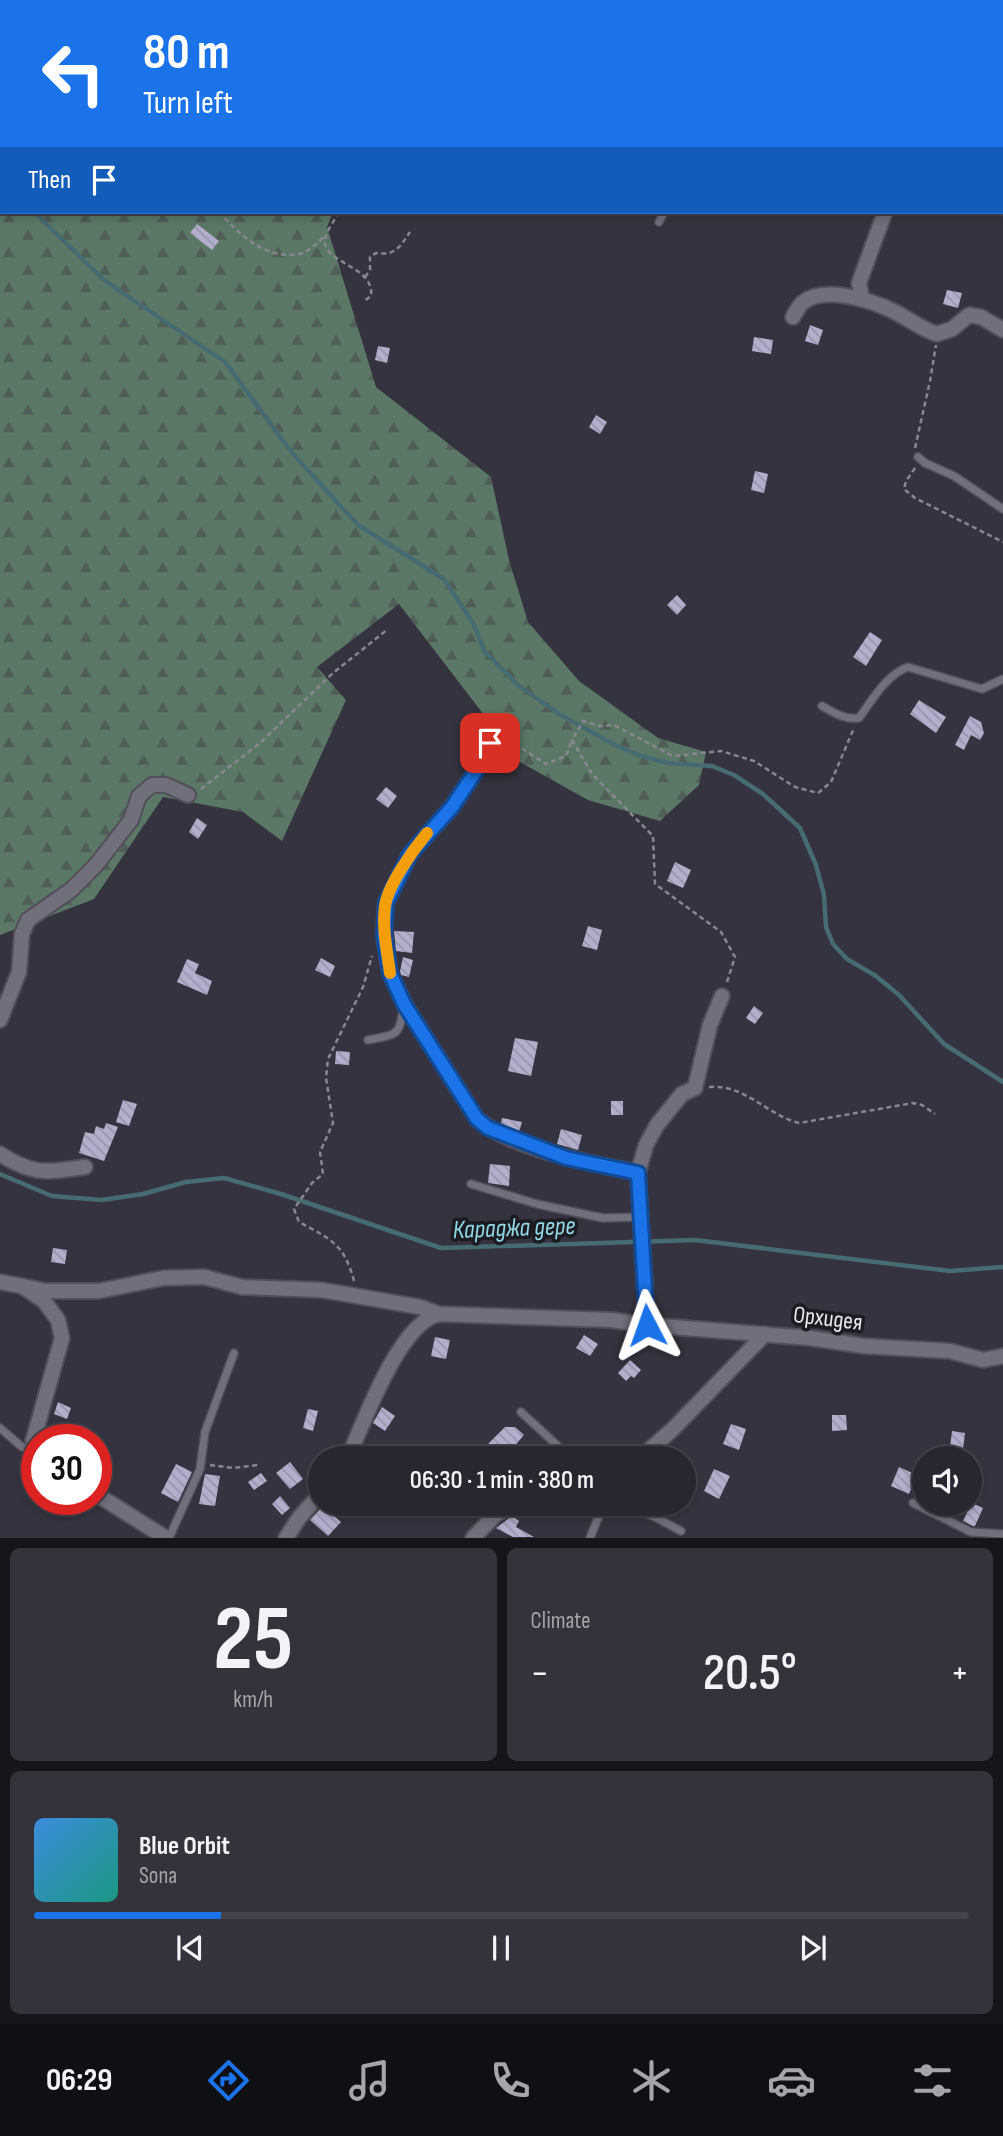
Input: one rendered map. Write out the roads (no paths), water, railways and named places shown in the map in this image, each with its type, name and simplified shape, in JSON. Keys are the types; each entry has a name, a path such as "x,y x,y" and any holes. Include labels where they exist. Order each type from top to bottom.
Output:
{"street":[{"path":"862,298 859,283 884,214"},
{"path":"793,317 803,302 821,296 836,295 862,298 892,310 937,334 952,329 969,315 981,317 1003,330"},
{"path":"494,742 490,743 484,759 452,807 410,854 386,903 384,936 390,973 404,1004 477,1119 488,1128 566,1158 638,1173"},
{"path":"0,1020 19,972 22,934 28,920 71,890 96,865 131,820 139,796 152,785 166,785 188,794"},
{"path":"647,1325 638,1173 646,1145 657,1125 682,1094 695,1088 710,1025 722,996"},
{"path":"0,1154 33,1171 85,1167"},
{"name":"Орхидея","path":"0,1282 46,1291 99,1292 163,1278 204,1277 242,1287 322,1290 420,1307 439,1314 611,1320 864,1346 950,1351 983,1360 1003,1356"},
{"path":"22,1286 44,1301 58,1320 62,1338 37,1424"},
{"path":"353,1446 376,1391 408,1338 422,1321 439,1314"},
{"path":"654,1446 765,1334"},
{"path":"112,1504 163,1537"},
{"path":"286,1538 308,1508"},
{"path":"473,1538 494,1516"}],"lane":[{"path":"659,222 663,214"},
{"path":"918,457 954,476 1003,509"},
{"path":"822,706 851,719 859,718 888,679 898,670 908,667 982,689 1003,679"},
{"path":"368,1040 393,1035 400,1028 404,1004"},
{"path":"471,1184 537,1204 603,1218 641,1217"},
{"path":"163,1537 200,1469 205,1432 233,1353"},
{"path":"521,1412 558,1446"},
{"path":"0,1428 21,1446"},
{"path":"590,1538 599,1516"},
{"path":"652,1516 681,1531"},
{"path":"939,1516 971,1532 1003,1534"}],"waterway":[{"path":"36,214 104,280 225,362 293,454 358,525 444,579 473,623 485,652 519,686 559,714 615,745 668,763 712,766 734,775 763,794 800,828 816,865 824,895 826,927 833,944 847,959 876,976 899,995 944,1044 1003,1082"},
{"name":"Караджа дере","path":"0,1174 52,1196 102,1200 143,1194 186,1182 224,1178 281,1194 441,1248 695,1240 950,1271 1003,1267"}]}
